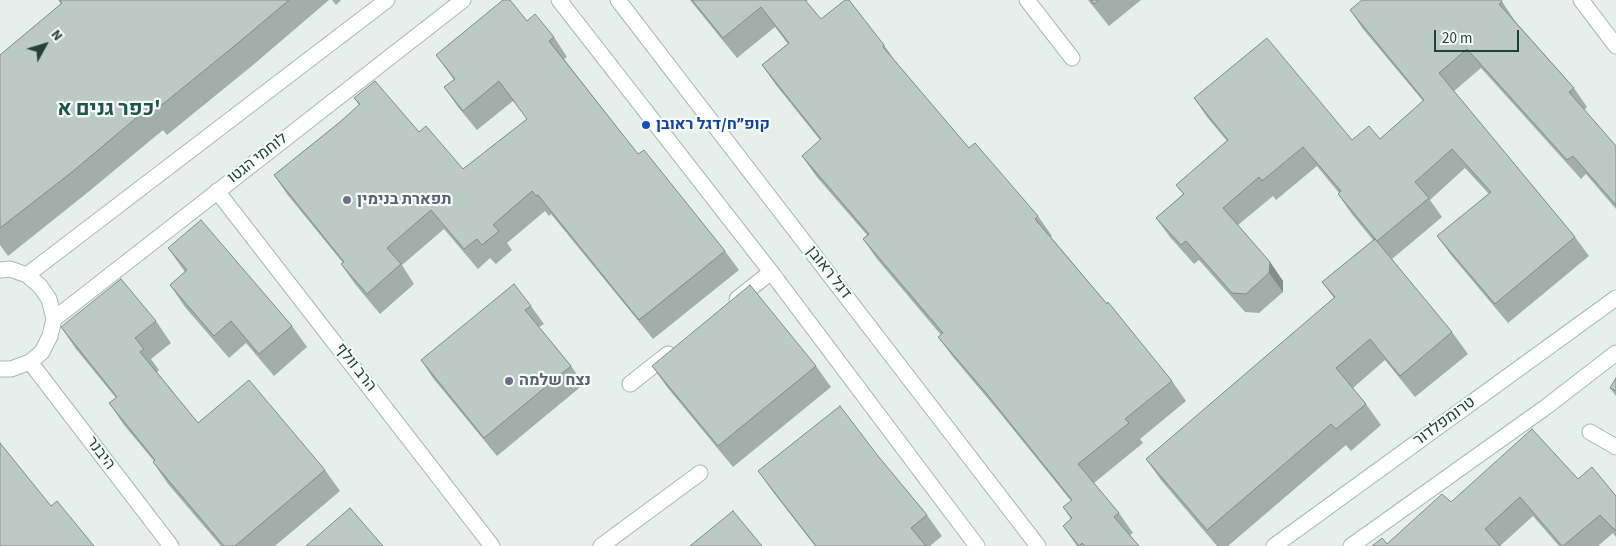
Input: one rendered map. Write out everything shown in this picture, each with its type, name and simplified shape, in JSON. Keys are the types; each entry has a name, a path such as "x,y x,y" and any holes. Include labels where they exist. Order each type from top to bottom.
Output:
{"street":[{"path":"27,275 387,0"},
{"name":"לוחמי הגטו","path":"54,319 463,0"},
{"path":"559,0 771,272 977,546"},
{"name":"דגל ראובן","path":"618,0 1038,546"},
{"path":"1027,0 1072,58"},
{"path":"1581,0 1616,46"},
{"name":"הרב וולף","path":"217,191 492,546"},
{"path":"0,270 10,269 27,275 40,286 49,299 54,319 50,336 42,352 30,362 11,369 0,369"},
{"path":"724,309 771,272"},
{"name":"טרומפלדור","path":"1274,546 1616,298"},
{"path":"630,384 677,346"},
{"path":"1351,546 1546,407 1616,353"},
{"name":"היבנר","path":"30,362 171,546"},
{"path":"1590,432 1616,447"},
{"path":"601,546 700,473"}],"building":[{"path":"60,0 289,0 152,113 148,108 72,172 0,228 0,55 62,3"},
{"path":"503,0 510,0 527,21 535,14 554,37 549,41 638,154 644,150 725,251 639,320 538,195 536,196 532,191 493,225 499,231 482,245 477,239 464,249 431,210 387,248 401,264 367,294 341,264 344,262 274,175 360,104 354,98 375,81 419,132 426,126 463,169 527,119 499,81 463,111 444,87 455,79 436,55"},
{"path":"692,0 805,0 821,19 845,0 849,0 884,45 883,47 969,148 975,143 1038,216 1035,219 1107,304 1108,302 1172,381 1125,419 1129,423 1078,464 1119,513 1114,517 1139,546 1085,546 1082,543 1079,546 1063,526 1072,518 1063,507 1072,500 986,393 938,337 943,333 863,239 869,234 802,156 821,139 762,65 789,43 761,7 723,38"},
{"path":"1091,0 1099,0 1094,4"},
{"path":"1362,0 1501,0 1502,2 1499,4 1574,88 1569,92 1616,146 1616,205 1573,156 1567,160 1467,49 1439,73 1575,237 1495,304 1437,236 1491,192 1452,149 1415,182 1429,198 1377,241 1338,194 1341,191 1303,147 1262,181 1259,177 1223,208 1270,262 1269,273 1246,294 1232,293 1186,241 1181,245 1156,218 1184,194 1176,185 1228,140 1194,98 1267,38 1352,140 1369,126 1380,139 1424,100 1350,10"},
{"path":"201,220 292,326 259,354 231,321 214,336 170,285 187,270 168,248"},
{"path":"1375,239 1452,332 1400,376 1370,339 1336,368 1366,404 1336,429 1331,424 1207,530 1146,459 1335,297 1322,282"},
{"path":"121,279 156,321 135,338 144,349 140,352 198,423 249,380 325,470 235,546 224,546 153,462 155,460 109,403 117,397 61,327"},
{"name":"נצח שלמה","path":"514,284 531,306 525,310 571,366 484,438 421,360"},
{"path":"750,285 816,366 718,446 652,366"},
{"path":"1616,378 1616,391 1610,388"},
{"path":"840,406 927,515 911,528 926,546 816,546 758,471"},
{"path":"1532,429 1578,479 1592,467 1616,496 1616,531 1600,515 1562,546 1520,497 1485,529 1500,546 1372,546 1382,538 1387,544 1442,494 1451,502"},
{"path":"0,443 51,506 57,501 94,546 0,546"},
{"path":"350,508 383,546 306,546"},
{"path":"733,511 762,546 690,546"}],"place":[{"name":"קופ״ח/דגל ראובן","path":"646,125"},
{"name":"תפארת בנימין","path":"347,200"},
{"name":"נצח שלמה","path":"509,381"}],"district":[{"name":"כפר גנים א'","path":"109,110"}]}
